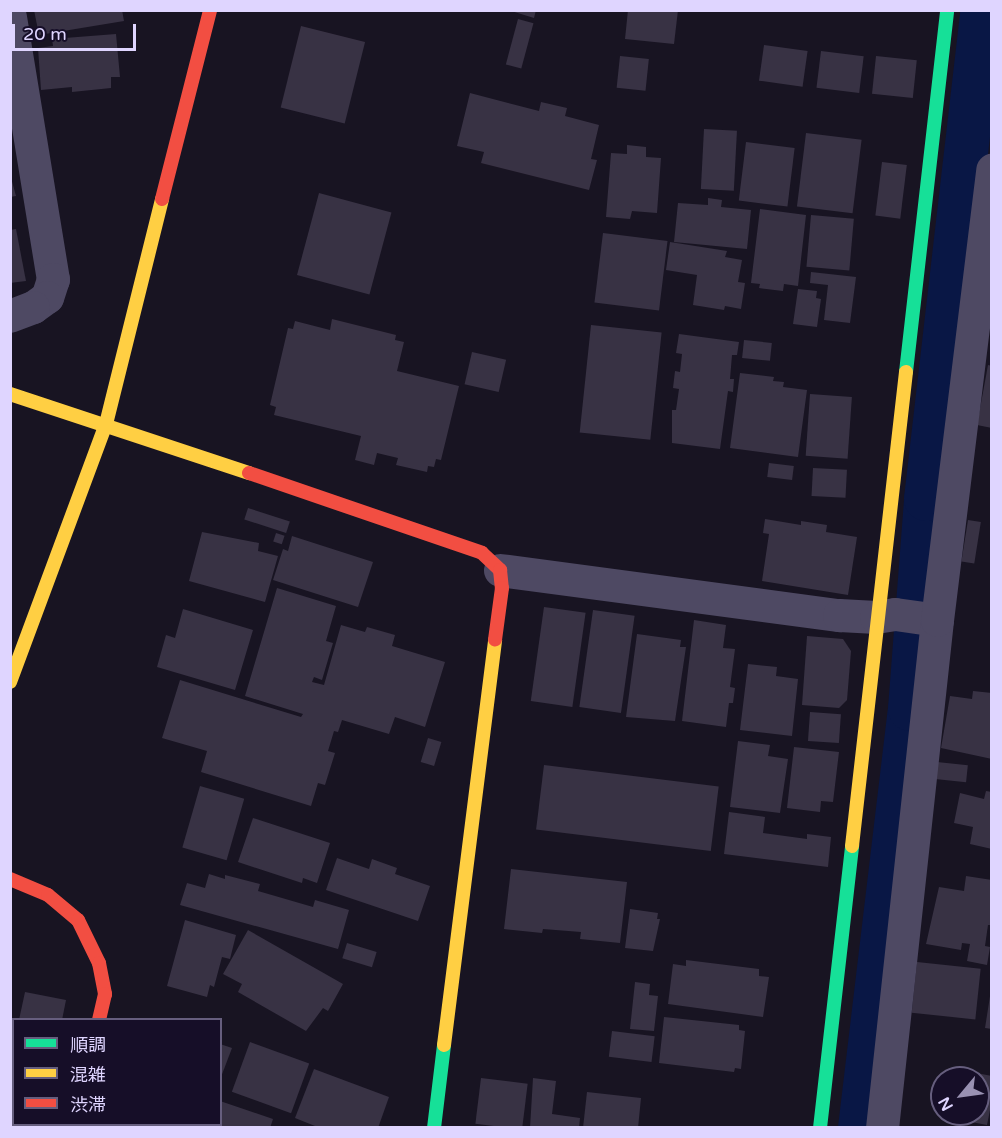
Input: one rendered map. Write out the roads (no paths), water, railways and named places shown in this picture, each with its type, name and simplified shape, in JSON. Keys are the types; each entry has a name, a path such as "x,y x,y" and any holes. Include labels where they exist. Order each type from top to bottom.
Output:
{"street":[{"path":"10,682 106,424 210,10"},
{"path":"820,1128 886,616 947,10"},
{"path":"10,17 53,279 47,297 33,307 10,316"},
{"path":"882,1128 932,619 992,170"},
{"path":"10,394 15,398 106,424 482,554 500,570 839,615 932,619"},
{"path":"434,1128 502,588 500,570"},
{"path":"10,879 48,895 78,920 99,963 105,994 99,1018"}],"waterway":[{"path":"860,1128 910,709 926,499 983,10"}]}
